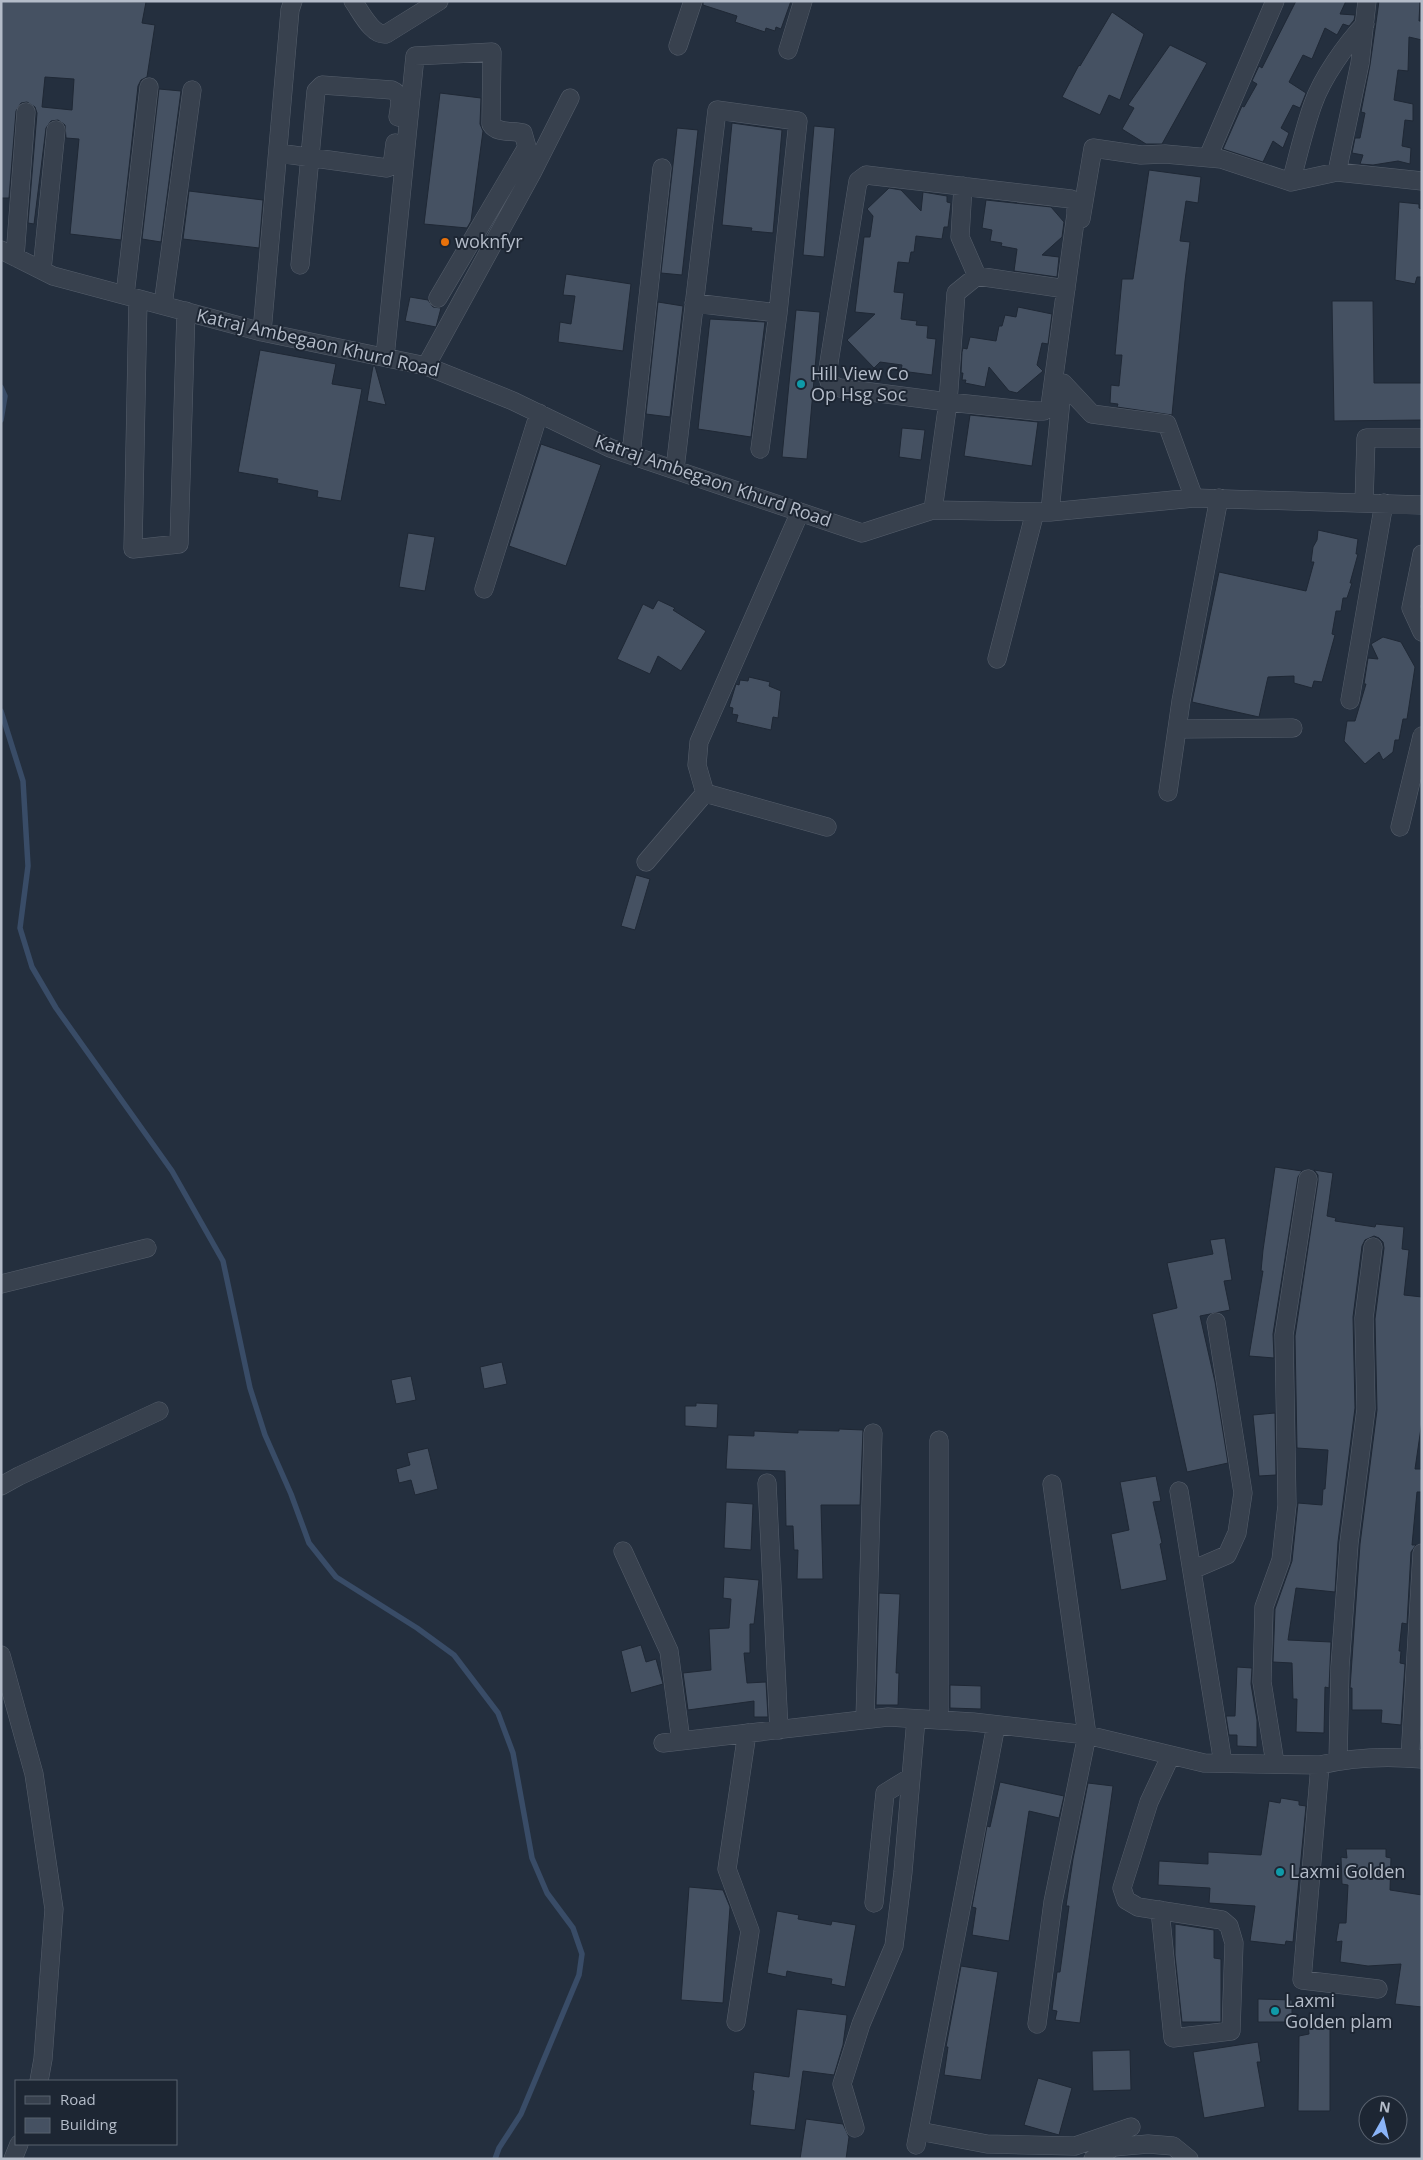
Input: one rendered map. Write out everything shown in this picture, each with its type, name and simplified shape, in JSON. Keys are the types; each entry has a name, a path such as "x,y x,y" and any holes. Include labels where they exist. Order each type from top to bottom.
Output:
{"street":[{"path":"262,332 290,10 293,1"},
{"path":"354,1 376,32 382,35 439,1"},
{"path":"678,46 693,1"},
{"path":"788,50 803,1"},
{"path":"1208,157 1275,1"},
{"path":"1337,172 1360,63 1368,1"},
{"path":"1291,182 1314,102 1337,59 1351,39 1365,24"},
{"path":"385,357 415,56 492,52 491,124 493,128 500,130 523,133 527,147 438,298"},
{"path":"278,153 310,158 387,168 392,166 400,97 397,92 322,85 318,87 316,92 310,158 300,265"},
{"path":"149,88 132,297 133,550 179,544 186,312"},
{"path":"163,305 192,90"},
{"path":"426,366 532,173 570,98"},
{"path":"675,469 717,110 798,121 778,313 760,449"},
{"path":"8,253 26,112"},
{"path":"42,270 56,130"},
{"path":"997,659 1042,512 1063,383 1087,180 1093,148 1141,155 1165,154 1208,157 1241,165 1291,182 1337,172 1422,181"},
{"path":"631,455 662,168"},
{"path":"866,175 1071,199 1076,205 1076,214 1066,289 1050,406 1044,411 948,402 840,388 830,384 828,375 858,181 866,175"},
{"path":"963,186 960,237 977,276"},
{"name":"Katraj Ambegaon Khurd Road","path":"8,253 52,276 262,332 426,366 513,401 610,448 862,533 933,510 1042,512 1194,498 1422,505"},
{"path":"933,510 948,402 956,293 977,276 1066,289"},
{"path":"694,304 778,313"},
{"path":"1063,383 1092,414 1167,424 1194,498"},
{"path":"484,589 539,413"},
{"path":"1364,503 1366,438 1422,438"},
{"path":"1168,792 1177,729 1219,498"},
{"path":"1350,700 1384,504"},
{"path":"705,794 697,765 699,742 800,512"},
{"path":"1422,554 1411,608 1422,632"},
{"path":"1177,729 1292,728"},
{"path":"1400,827 1422,736"},
{"path":"705,794 828,827"},
{"path":"646,862 705,794"},
{"path":"1275,1763 1262,1682 1264,1607 1281,1560 1287,1505 1284,1335 1308,1179"},
{"path":"1338,1761 1340,1667 1349,1543 1366,1409 1364,1318 1373,1247"},
{"path":"1,1284 147,1248"},
{"path":"1192,1570 1227,1555 1237,1533 1243,1493 1216,1322"},
{"path":"1,1486 160,1411"},
{"path":"865,1719 873,1434"},
{"path":"938,1720 939,1440"},
{"path":"767,1482 779,1730"},
{"path":"1037,2024 1054,1902 1087,1735 1052,1484"},
{"path":"1179,1491 1223,1763"},
{"path":"623,1551 669,1651 681,1741"},
{"path":"662,1743 888,1717 996,1725 1087,1735 1204,1763 1320,1765 1338,1761 1416,1758 1422,1553"},
{"path":"1,1655 34,1774 54,1909 44,2059 39,2080"},
{"path":"855,2128 842,2084 861,2024 894,1946 903,1872 916,1718"},
{"path":"996,1725 918,2138 987,2144 1075,2146 1131,2127"},
{"path":"736,2022 750,1931 727,1869 747,1733"},
{"path":"1160,1910 1173,2038 1231,2031 1234,1944 1229,1926 1222,1920 1160,1910 1138,1907 1126,1900 1122,1888 1149,1802 1171,1755"},
{"path":"1320,1765 1302,1980 1378,1989"},
{"path":"874,1903 885,1793 911,1777"},
{"path":"1093,2159 1114,2147 1148,2144 1173,2146 1189,2159"},
{"path":"13,2159 19,2145"}],"building":[{"path":"1,1 146,2 142,23 155,25 147,77 141,80 138,86 121,240 70,234 79,139 66,138 65,125 58,120 51,121 46,128 34,224 28,223 37,113 35,107 27,102 21,103 16,111 9,198 1,198","holes":["45,77 74,79 72,110 42,107"]},
{"path":"703,1 791,1 781,29 776,27 775,31 766,28 765,32 735,22 737,16 703,5"},
{"path":"1296,1 1346,1 1340,14 1355,15 1354,20 1349,26 1343,24 1337,35 1325,28 1312,59 1303,55 1289,82 1306,93 1300,108 1293,105 1281,128 1289,133 1283,148 1273,141 1263,162 1223,149 1242,106 1244,107 1257,84 1252,81 1259,66 1262,68"},
{"path":"1379,1 1420,1 1419,21 1422,21 1422,40 1409,37 1408,71 1398,70 1394,100 1413,104 1413,121 1405,120 1402,146 1411,148 1410,164 1398,161 1373,165 1360,164 1363,155 1352,153 1355,138 1360,138 1365,113 1361,112"},
{"path":"1112,12 1144,34 1120,100 1109,95 1100,115 1062,97 1079,65"},
{"path":"1170,45 1207,63 1162,144 1146,144 1122,129 1134,108 1128,105"},
{"path":"159,89 181,91 161,242 142,239"},
{"path":"440,93 481,98 480,124 483,131 471,221 467,228 424,224"},
{"path":"732,123 782,130 773,233 751,231 752,228 722,225"},
{"path":"814,126 835,128 824,257 803,255"},
{"path":"677,128 698,130 682,275 661,273"},
{"path":"1149,170 1201,177 1198,203 1186,201 1180,241 1190,242 1172,415 1117,407 1118,404 1110,403 1111,385 1119,386 1122,355 1115,355 1122,279 1133,279"},
{"path":"889,188 901,190 921,211 923,192 947,196 947,202 951,203 948,227 944,227 942,239 916,236 914,252 911,252 909,263 898,262 894,292 904,293 901,319 917,321 916,325 928,326 927,338 936,339 932,375 901,371 902,365 880,362 874,368 847,340 875,314 855,312 864,237 870,237 873,216 867,209"},
{"path":"189,191 263,200 259,248 183,239"},
{"path":"986,200 1051,207 1064,222 1062,237 1042,255 1059,257 1057,277 1014,271 1017,249 1001,246 1002,243 990,241 992,230 982,228"},
{"path":"1399,202 1419,204 1419,208 1422,209 1422,277 1417,277 1415,284 1395,280"},
{"path":"566,274 631,284 623,351 558,342 560,322 571,324 575,296 563,295"},
{"path":"410,297 428,300 433,307 441,308 436,327 405,321"},
{"path":"1332,301 1373,301 1374,383 1422,383 1422,420 1334,421"},
{"path":"658,302 683,306 670,417 646,414"},
{"path":"1018,307 1052,314 1048,344 1042,343 1037,365 1043,371 1017,393 1009,391 989,367 985,387 965,383 966,380 962,380 963,373 961,373 962,352 963,348 967,349 970,337 996,341 999,326 1002,326 1005,315 1016,317"},
{"name":"Hill View Co Op Hsg Soc","path":"796,310 820,312 807,459 782,457"},
{"path":"710,319 765,322 751,437 698,429"},
{"path":"260,350 336,364 332,384 362,389 341,501 317,497 318,491 277,483 278,479 238,472"},
{"path":"373,366 375,366 386,405 367,401"},
{"path":"970,415 1038,422 1032,466 964,456"},
{"path":"902,428 925,430 921,460 899,457"},
{"path":"541,444 601,465 566,566 509,546"},
{"path":"1318,530 1358,539 1356,554 1358,554 1350,583 1352,583 1347,598 1343,598 1341,611 1336,611 1332,634 1335,635 1322,682 1314,681 1312,688 1294,683 1294,676 1268,677 1259,717 1192,702 1219,572 1306,591 1314,562 1311,562"},
{"path":"408,533 435,537 425,591 399,587"},
{"path":"658,600 675,608 673,610 706,631 681,671 658,656 650,674 617,659 643,604 653,609"},
{"path":"1383,637 1401,642 1415,667 1407,719 1403,719 1399,740 1395,740 1393,752 1383,760 1379,752 1365,764 1344,741 1347,721 1355,721 1366,684 1364,684 1368,658 1378,659 1371,644"},
{"path":"749,677 770,682 769,686 781,691 778,718 773,717 771,730 736,722 738,715 732,714 733,708 729,707 736,684 739,685 740,680 748,681"},
{"path":"636,875 650,879 635,930 621,926"},
{"path":"1275,1167 1302,1171 1298,1177 1273,1334 1274,1358 1249,1356 1263,1271 1261,1271 1263,1250"},
{"path":"1314,1170 1333,1173 1327,1216 1336,1218 1335,1221 1375,1227 1376,1224 1404,1227 1402,1249 1409,1250 1404,1295 1422,1297 1422,1421 1415,1469 1422,1469 1422,1492 1417,1492 1412,1545 1416,1545 1411,1552 1407,1624 1402,1623 1399,1651 1401,1651 1400,1663 1405,1664 1401,1725 1381,1723 1382,1710 1352,1710 1352,1688 1350,1688 1360,1544 1377,1410 1375,1319 1384,1248 1383,1242 1379,1238 1374,1236 1365,1240 1362,1246 1353,1317 1355,1408 1338,1542 1335,1592 1296,1588 1288,1640 1331,1642 1329,1688 1325,1687 1324,1733 1296,1732 1297,1699 1293,1699 1292,1663 1273,1662 1275,1609 1292,1561 1298,1503 1322,1505 1323,1489 1325,1489 1328,1450 1297,1448 1295,1336 1318,1181 1318,1175"},
{"path":"1225,1238 1232,1280 1224,1281 1230,1310 1200,1316 1215,1382 1228,1463 1187,1472 1152,1314 1177,1308 1167,1263 1213,1254 1210,1240"},
{"path":"502,1362 507,1384 484,1389 480,1367"},
{"path":"411,1376 416,1400 396,1404 391,1380"},
{"path":"696,1403 718,1404 717,1428 685,1426 685,1406 696,1406"},
{"path":"1275,1413 1276,1475 1259,1476 1253,1415"},
{"path":"839,1429 863,1430 860,1505 821,1505 823,1579 797,1579 798,1550 794,1550 793,1526 786,1526 785,1471 726,1469 728,1435 754,1436 754,1431 798,1433 798,1430 839,1431"},
{"path":"428,1448 438,1489 415,1495 411,1480 399,1483 396,1469 410,1465 407,1453"},
{"path":"1156,1476 1161,1501 1153,1502 1162,1543 1160,1544 1167,1580 1121,1590 1111,1534 1129,1530 1120,1482"},
{"path":"726,1502 753,1504 751,1550 724,1548"},
{"path":"724,1577 759,1580 754,1624 750,1624 750,1653 744,1653 747,1683 766,1682 768,1717 754,1717 754,1701 688,1710 683,1673 711,1670 709,1629 729,1628 731,1599 723,1598"},
{"path":"879,1593 900,1594 896,1673 899,1673 898,1705 876,1705"},
{"path":"641,1645 646,1662 656,1659 663,1684 631,1693 621,1651"},
{"path":"1237,1667 1252,1668 1251,1684 1257,1720 1257,1747 1237,1746 1237,1735 1229,1735 1226,1716 1235,1716"},
{"path":"950,1685 981,1686 981,1709 950,1708"},
{"path":"1000,1782 1064,1796 1059,1818 1029,1811 1009,1941 972,1935 976,1908 972,1907 987,1826 990,1827"},
{"path":"1088,1783 1113,1786 1080,2023 1055,2020 1057,2011 1052,2010 1057,1972 1060,1972 1069,1906 1066,1906 1073,1859"},
{"path":"1281,1798 1299,1801 1299,1805 1306,1806 1293,1942 1286,1941 1285,1945 1250,1941 1255,1906 1209,1903 1210,1888 1158,1885 1159,1861 1208,1864 1208,1852 1261,1855 1269,1801 1280,1803"},
{"path":"1346,1849 1386,1849 1386,1857 1391,1858 1390,1890 1422,1895 1422,2007 1395,2004 1401,1964 1368,1966 1340,1962 1342,1941 1336,1942 1339,1923 1346,1923 1348,1885 1342,1884 1341,1857 1347,1858"},
{"path":"689,1887 723,1890 730,1907 723,2003 681,2000"},
{"path":"777,1911 799,1915 798,1919 831,1925 832,1921 856,1925 845,1987 831,1984 832,1979 787,1971 786,1977 767,1973"},
{"path":"1175,1924 1214,1930 1214,1958 1221,1959 1221,2022 1182,2022 1175,1955"},
{"path":"961,1966 998,1972 981,2080 944,2075 948,2047 946,2047"},
{"name":"Laxmi Golden plam","path":"1258,1999 1292,2000 1292,2022 1258,2022"},
{"path":"797,2009 847,2015 843,2045 834,2075 803,2071 795,2130 750,2125 754,2072 789,2077"},
{"path":"1308,2024 1330,2024 1330,2111 1298,2111 1299,2036 1309,2034"},
{"path":"1258,2042 1261,2062 1257,2062 1265,2107 1204,2118 1193,2052"},
{"path":"1130,2050 1131,2090 1093,2091 1092,2051"},
{"path":"1038,2078 1072,2088 1059,2135 1024,2125"},
{"path":"806,2119 843,2124 849,2137 846,2159 800,2159"}],"waterway":[{"path":"1,387 5,396 1,420"},
{"path":"1,711 23,781 28,866 20,928 32,967 56,1008 172,1171 223,1261 250,1388 265,1435 291,1494 309,1543 336,1577 417,1628 454,1655 498,1713 513,1753 532,1858 547,1893 573,1928 582,1954 579,1975 521,2114 499,2148 495,2159"}],"place":[{"name":"woknfyr","path":"445,242"},
{"name":"Hill View Co Op Hsg Soc","path":"801,384"},
{"name":"Laxmi Golden","path":"1280,1872"},
{"name":"Laxmi Golden plam","path":"1275,2011"}]}
